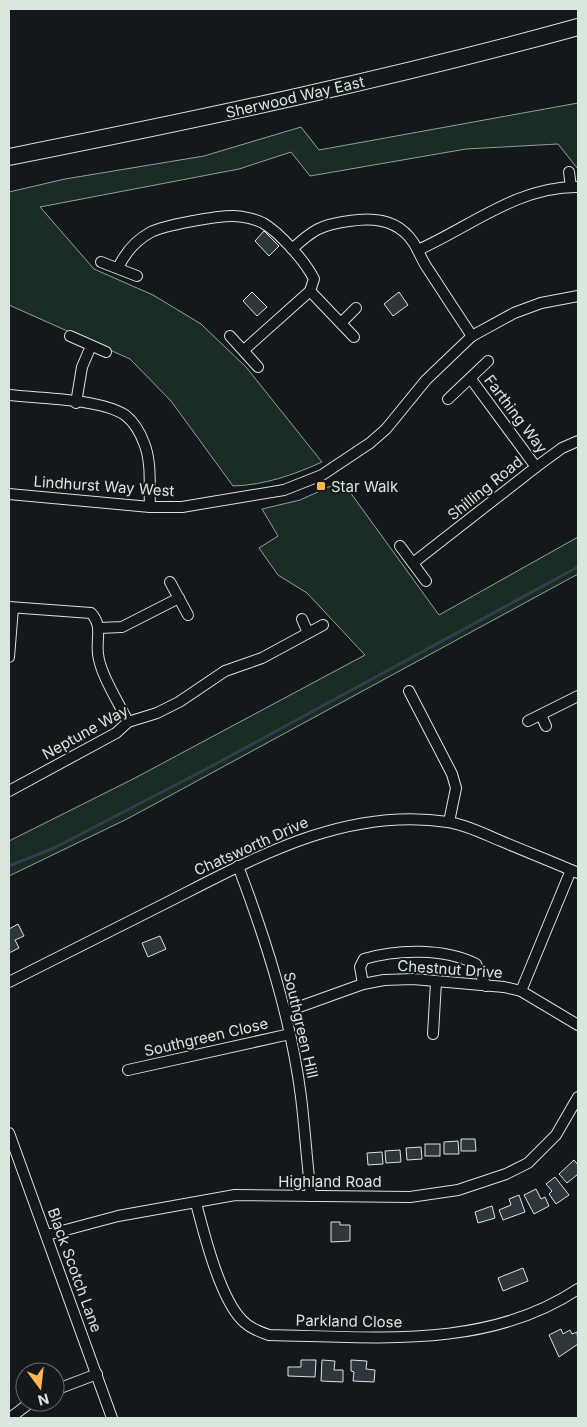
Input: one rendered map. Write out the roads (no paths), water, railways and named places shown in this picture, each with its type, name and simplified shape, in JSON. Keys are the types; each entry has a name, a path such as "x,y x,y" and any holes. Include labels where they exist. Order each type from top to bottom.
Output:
{"highway":[{"name":"Sherwood Way East","path":"9,158 458,61 578,27"}],"street":[{"path":"418,250 496,207 542,192 575,187 569,172"},
{"path":"118,268 124,257 138,242 152,232 174,226 233,216 263,224 292,249 314,279 310,291 244,350"},
{"path":"292,249 309,234 326,224 366,218 383,220 399,228 412,240 425,266 472,336"},
{"path":"101,262 137,276"},
{"path":"310,291 342,322 354,337"},
{"name":"Lindhurst Way West","path":"9,494 150,507 182,507 284,490 322,475 357,453 386,429 426,380 472,336 514,313 541,303 578,296"},
{"path":"342,322 356,308"},
{"path":"70,336 106,352"},
{"path":"230,336 258,367"},
{"path":"76,403 82,367 91,346"},
{"path":"448,399 488,361"},
{"name":"Farthing Way","path":"471,379 536,467"},
{"path":"9,395 113,409 132,422 145,444 148,461 150,507"},
{"name":"Shilling Road","path":"413,563 536,467 562,448 578,441"},
{"path":"400,546 426,581"},
{"path":"170,582 188,615"},
{"path":"99,628 122,627 179,598"},
{"path":"9,657 11,608 90,613 96,618 99,628 98,654 101,665 128,722"},
{"path":"302,619 308,633"},
{"name":"Neptune Way","path":"9,791 116,733 128,722 157,713 179,702 210,679 262,658 323,626"},
{"path":"409,691 452,774 456,788 449,822"},
{"path":"528,722 578,696"},
{"path":"541,715 546,726"},
{"name":"Chatsworth Drive","path":"9,982 238,866 322,831 346,826 371,822 411,820 449,822 470,828 575,872"},
{"name":"Southgreen Hill","path":"238,866 254,909 290,1034 301,1097 311,1196"},
{"path":"521,991 575,872"},
{"path":"363,984 360,967 364,959 398,953 423,953 451,956 476,964 486,986"},
{"name":"Chestnut Drive","path":"285,1012 363,984 384,980 436,982 521,991 578,1025"},
{"path":"433,1034 436,982"},
{"name":"Southgreen Close","path":"128,1070 290,1034"},
{"name":"Highland Road","path":"47,1235 118,1216 235,1195 410,1197 436,1194 506,1174 528,1163 556,1135 578,1097"},
{"name":"Black Scotch Lane","path":"9,1133 112,1418"},
{"name":"Parkland Close","path":"196,1203 207,1245 235,1311 243,1321 258,1331 269,1335 402,1338 448,1335 496,1325 538,1310 578,1289"},
{"path":"65,1386 97,1374"}],"waterway":[{"path":"9,866 54,848 212,766 578,567"}],"place":[{"name":"Star Walk","path":"321,486"}]}
